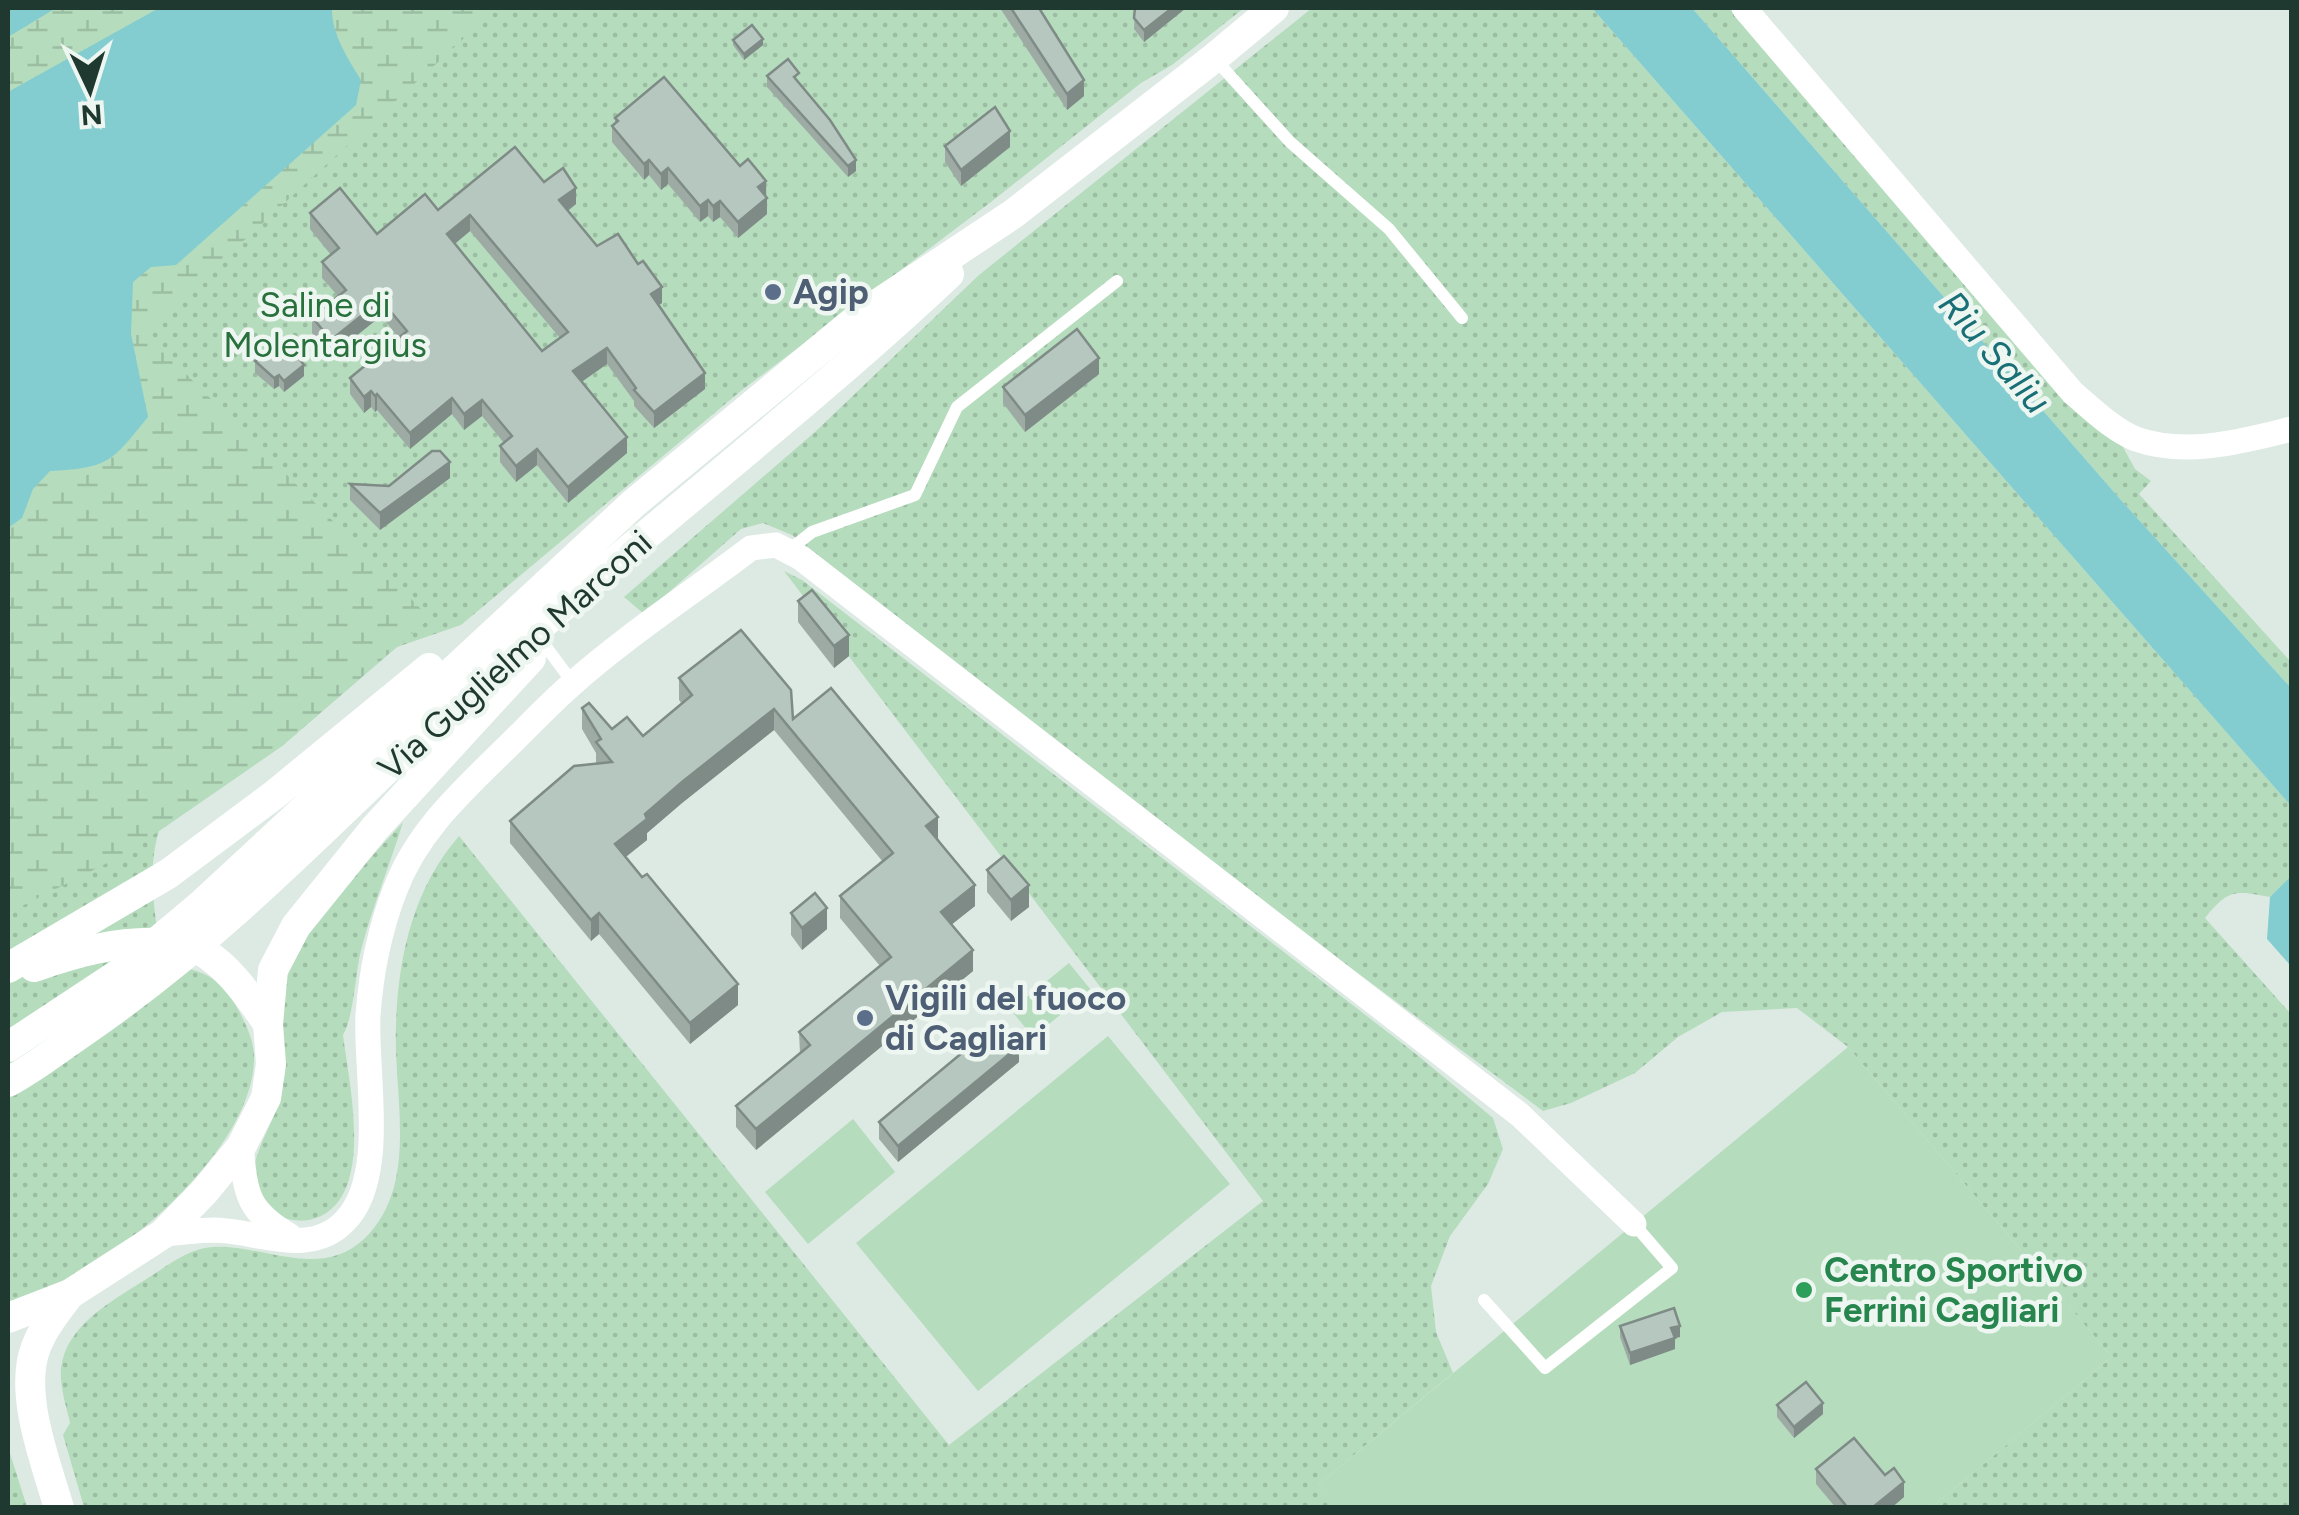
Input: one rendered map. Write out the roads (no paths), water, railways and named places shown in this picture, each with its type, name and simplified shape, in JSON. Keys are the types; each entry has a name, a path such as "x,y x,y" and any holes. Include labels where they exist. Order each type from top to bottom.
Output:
{"main road":[{"name":"Via Guglielmo Marconi","path":"8,1082 149,987 515,610 634,503 864,314 1013,214 1274,8"},
{"name":"Via Guglielmo Marconi","path":"8,1047 120,973 287,846 612,563 878,341 1013,214"},
{"path":"8,1318 70,1294 162,1234 204,1192 241,1147 266,1098 271,1064 268,1024 273,970 296,926 375,828 544,644 774,431"},
{"path":"8,968 168,874 214,842 634,503"},
{"path":"8,976 70,954 127,942 185,943 222,968 245,990 268,1024"},
{"path":"59,1508 34,1424 34,1352 49,1322 70,1294"},
{"path":"8,1388 34,1424"}],"street":[{"path":"1744,8 2073,392 2105,420 2134,439 2184,446 2233,443 2292,429"},
{"path":"162,1234 216,1230 298,1241 331,1234 357,1205 367,1179 368,1016 375,961 394,890 414,849 446,806 573,683 751,548 776,545 801,558 1520,1115 1634,1224"},
{"path":"241,1147 246,1191 255,1210 298,1241"}],"lane":[{"path":"1214,58 1290,142 1389,229 1462,318"},
{"path":"788,551 812,532 914,494 958,407 1117,281"},
{"path":"544,644 573,683"},
{"path":"1484,1300 1545,1368 1672,1268 1634,1224"}],"water":[{"path":"8,8 56,8 8,37"},
{"path":"159,8 332,8 337,36 361,80 356,105 176,265 151,267 133,282 131,334 148,417 108,459 86,467 50,471 33,489 22,518 8,528 8,92"},
{"path":"1592,8 1692,8 2120,499 2291,688 2291,806"},
{"path":"2291,876 2291,966 2267,939 2270,897"}],"place":[{"name":"Agip","path":"773,292"},
{"name":"Vigili del fuoco di Cagliari","path":"865,1018"},
{"name":"Centro Sportivo Ferrini Cagliari","path":"1804,1290"}],"park label":[{"name":"Saline di Molentargius","path":"325,325"}],"water label":[{"name":"Riu Saliu","path":"1995,352"}]}
